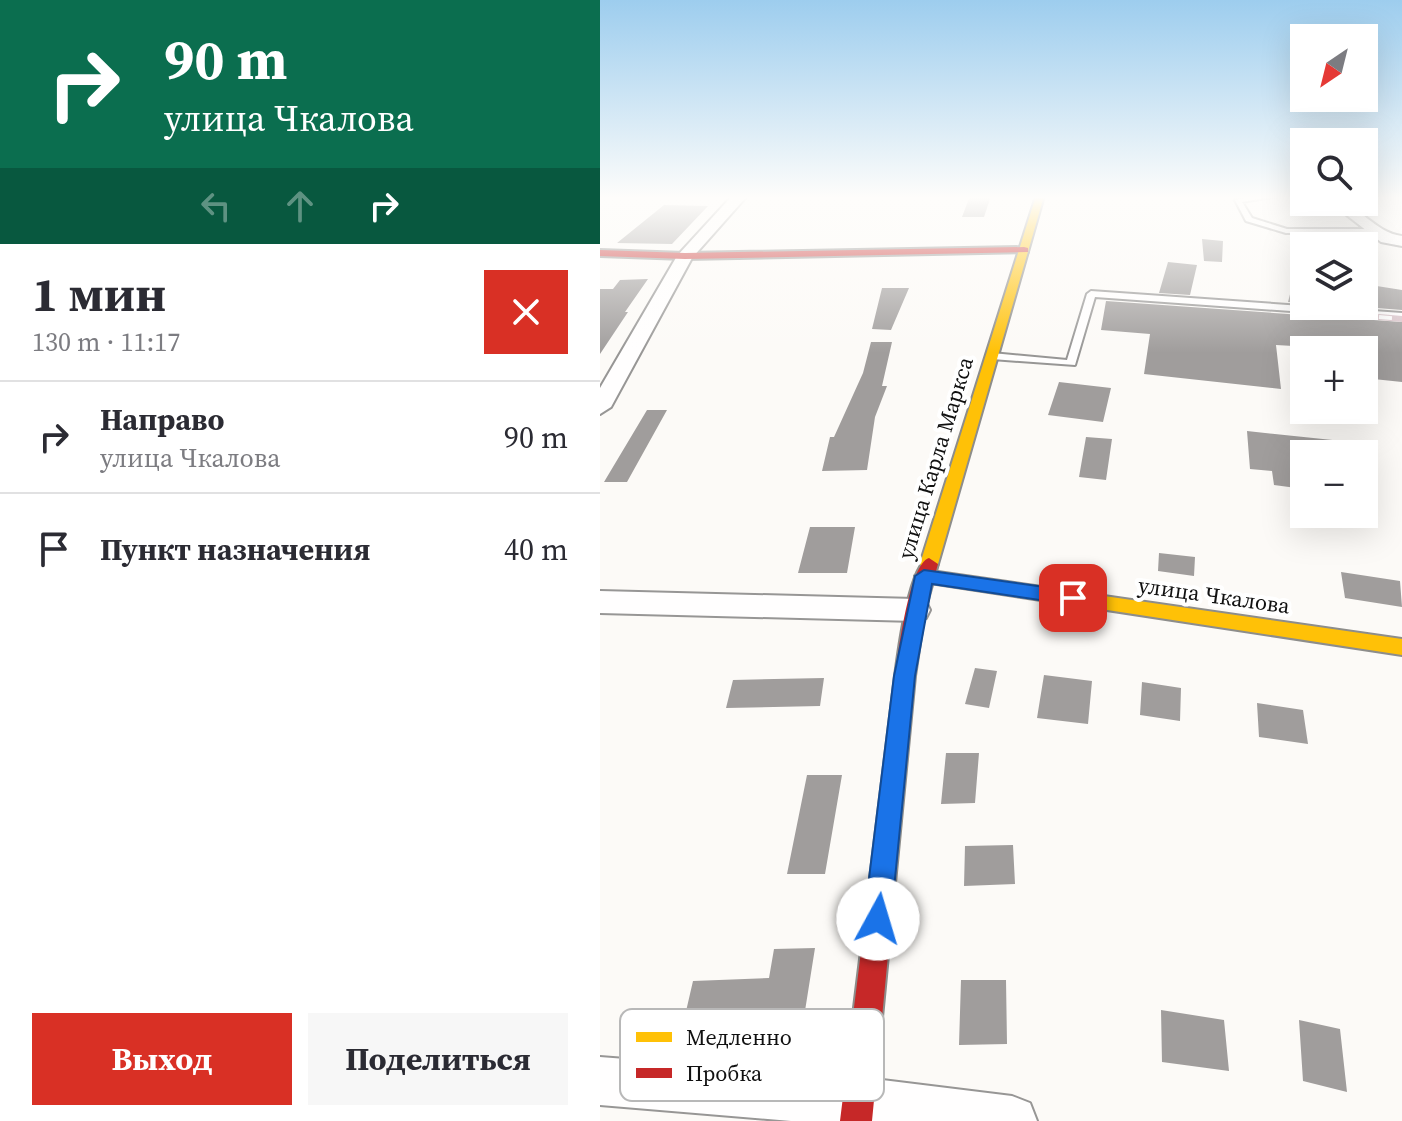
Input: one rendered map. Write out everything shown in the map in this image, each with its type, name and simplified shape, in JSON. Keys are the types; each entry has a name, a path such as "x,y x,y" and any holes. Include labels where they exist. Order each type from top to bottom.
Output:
{"main road":[{"path":"600,253 685,256 1024,250"},
{"name":"улица Карла Маркса","path":"868,1009 915,610 1024,250"},
{"name":"улица Чкалова","path":"924,576 1402,647"}],"street":[{"path":"600,407 692,248"},
{"path":"600,602 915,610"},
{"path":"600,1081 620,1083"},
{"path":"766,1101 857,1112 1012,1121"}],"lane":[{"path":"992,356 1071,363 1091,294 1402,316"}],"building":[{"path":"1203,248 1223,248 1222,262 1204,261"},
{"path":"1168,262 1197,265 1190,295 1159,293"},
{"path":"648,279 600,354 600,289 613,289 620,280"},
{"path":"1378,286 1402,290 1402,310 1378,308"},
{"path":"882,288 909,288 891,330 872,329"},
{"path":"1106,301 1290,314 1290,320 1402,322 1402,382 1378,379 1378,336 1290,336 1290,346 1276,345 1281,389 1144,374 1150,334 1101,330"},
{"path":"871,342 892,342 882,386 887,386 875,417 867,470 822,471 830,437 834,437 863,373"},
{"path":"1059,382 1111,388 1103,422 1048,415"},
{"path":"647,410 667,410 627,482 604,482"},
{"path":"1247,431 1332,440 1290,440 1290,487 1274,485 1272,471 1250,469"},
{"path":"1086,437 1112,439 1106,480 1079,477"},
{"path":"810,527 855,527 847,573 798,573"},
{"path":"1159,553 1195,557 1194,576 1158,571"},
{"path":"1341,572 1400,581 1402,607 1345,598"},
{"path":"975,668 997,671 989,708 965,704"},
{"path":"1044,675 1092,681 1088,724 1037,718"},
{"path":"824,678 820,706 726,708 733,680"},
{"path":"1142,682 1181,688 1180,721 1140,715"},
{"path":"1257,703 1303,710 1308,744 1259,737"},
{"path":"946,753 979,753 975,803 941,804"},
{"path":"807,775 842,775 825,874 787,874"},
{"path":"1013,845 1015,884 964,886 965,846"},
{"path":"815,948 805,1009 687,1009 693,981 769,978 774,949"},
{"path":"961,980 1006,980 1007,1044 959,1045"},
{"path":"1161,1010 1224,1020 1229,1071 1162,1062"},
{"path":"1299,1020 1340,1029 1347,1092 1303,1081"}],"railway":[{"path":"1379,317 1402,319"}],"traffic: slow":[{"path":"929,564 1024,248"},
{"path":"924,576 1402,647"}],"traffic: jam":[{"path":"600,253 685,256 1024,250"},
{"path":"868,1009 905,676 915,610 929,564"},
{"path":"856,1121 858,1101"}],"route":[{"path":"878,919 905,676 915,610 924,576 1073,598"}]}
